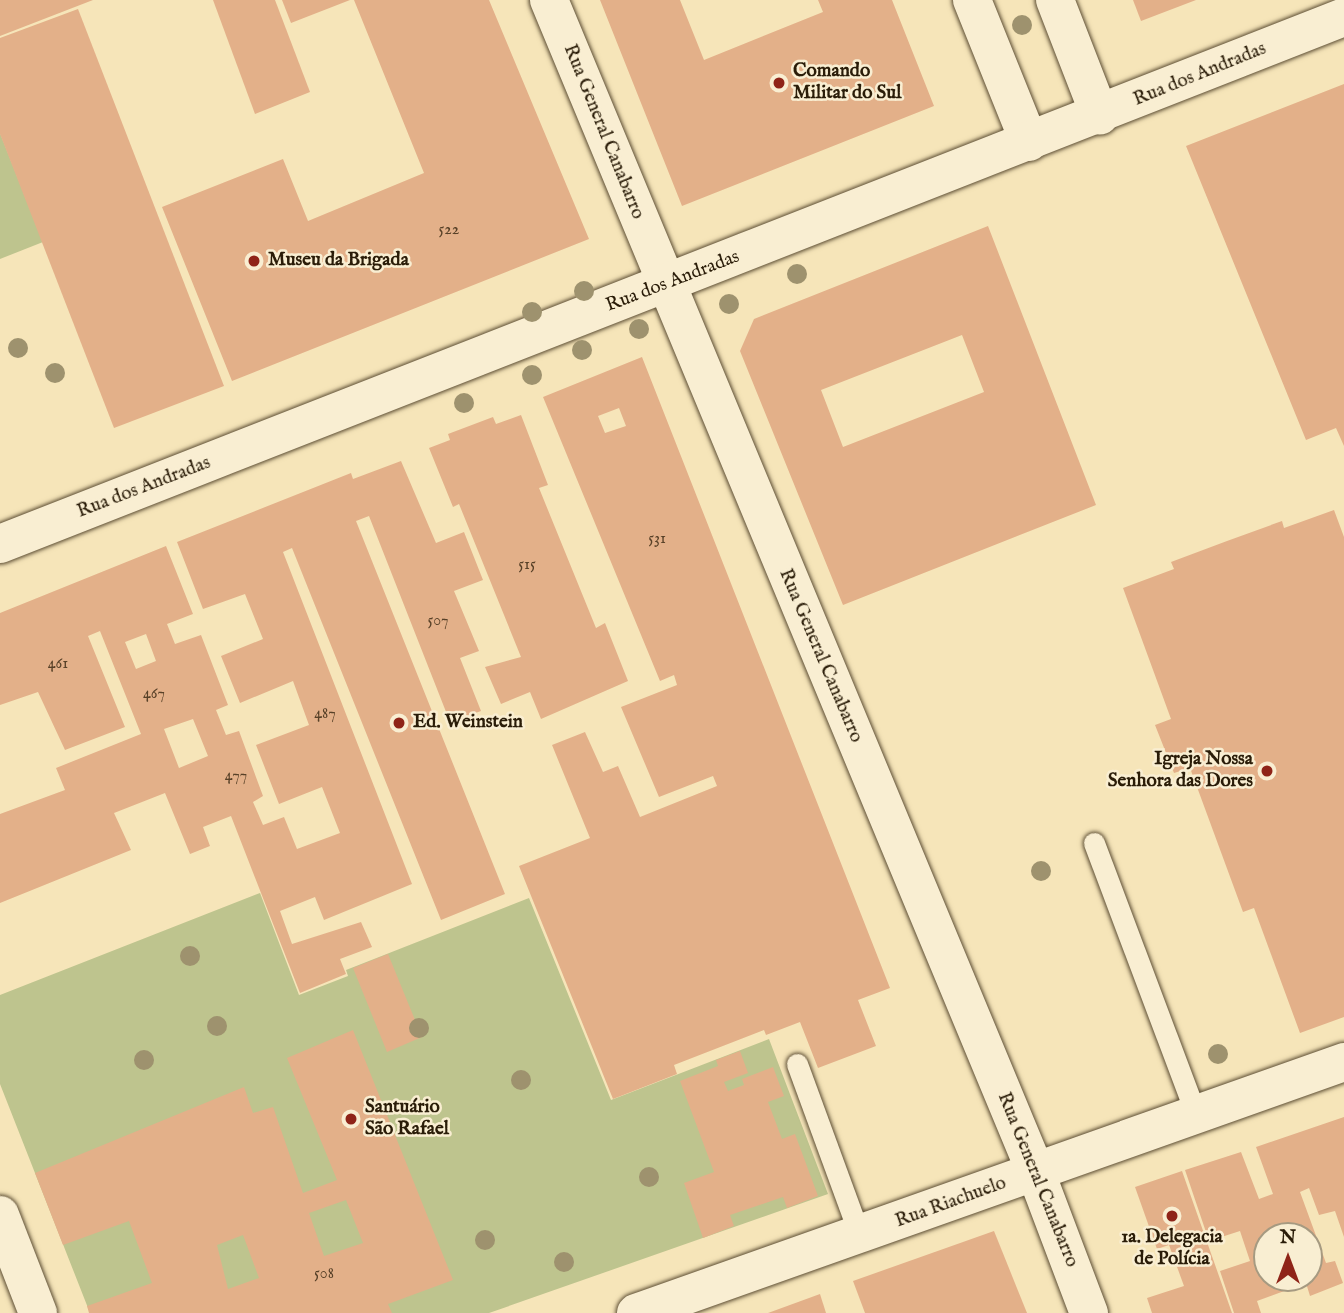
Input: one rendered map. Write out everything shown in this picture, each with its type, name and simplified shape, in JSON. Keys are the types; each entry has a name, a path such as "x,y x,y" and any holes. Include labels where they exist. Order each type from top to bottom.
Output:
{"street":[{"name":"Rua General Canabarro","path":"549,0 664,285 1036,1173 1089,1313"},
{"path":"972,0 1029,142"},
{"path":"1055,0 1100,116"},
{"name":"Rua dos Andradas","path":"0,544 1100,116 1344,17"},
{"name":"Rua Riachuelo","path":"636,1313 1197,1117 1344,1062"},
{"path":"0,1215 38,1313"}],"lane":[{"path":"1094,843 1197,1117"},
{"path":"797,1064 860,1236"}],"green space":[{"path":"0,133 43,242 0,259"},
{"path":"260,893 299,995 348,976 346,970 529,898 611,1100 769,1039 828,1194 489,1313 90,1313 0,1084 0,995"}],"building":[{"path":"0,0 93,0 0,36"},
{"path":"213,0 275,0 310,92 255,114"},
{"path":"282,0 350,0 291,23"},
{"path":"354,0 489,0 589,239 232,381 162,207 283,159 308,221 424,173"},
{"name":"Comando Militar do Sul","path":"600,0 680,0 704,60 823,12 818,0 892,0 934,106 682,206"},
{"path":"1133,0 1196,0 1141,21"},
{"path":"78,9 224,386 114,428 0,134 0,38"},
{"path":"1344,84 1344,446 1336,428 1306,440 1186,146"},
{"path":"988,226 1096,505 843,605 740,351 754,319","holes":["962,335 984,392 843,447 821,390"]},
{"path":"642,357 890,988 858,1000 876,1046 818,1068 800,1022 766,1035 764,1030 674,1065 677,1074 613,1099 519,866 590,838 552,745 585,732 603,772 618,766 640,817 717,786 713,776 659,797 621,707 677,685 674,675 660,681 543,397","holes":["619,408 626,426 605,433 598,416"]},
{"path":"521,415 548,485 539,488 596,628 605,623 628,681 541,719 530,692 501,704 485,667 521,657 459,504 453,507 429,448 450,440 448,434 493,417 496,424"},
{"path":"401,461 436,543 464,532 483,580 454,591 479,651 460,658 481,711 450,722 369,516 356,521 505,894 441,920 292,548 283,552 412,884 324,920 315,897 280,911 292,944 361,922 372,947 340,959 346,974 300,993 231,816 203,827 210,846 190,854 165,793 114,813 131,850 0,903 0,814 65,790 56,768 141,734 100,631 88,636 125,727 65,750 38,692 0,705 0,613 166,546 193,614 167,624 175,644 201,635 228,705 216,710 226,735 239,731 263,796 253,802 263,825 284,817 297,849 340,833 322,787 279,804 256,745 309,725 293,681 240,703 221,656 263,639 245,594 203,609 177,542 351,473 353,479","holes":["146,634 156,661 136,669 125,642","193,719 208,756 179,768 164,729"]},
{"name":"Igreja Nossa Senhora das Dores","path":"1334,510 1344,537 1344,1017 1300,1033 1254,908 1243,912 1190,768 1174,773 1155,725 1171,719 1123,588 1174,569 1171,562 1227,541 1282,521 1284,528"},
{"path":"388,954 422,1037 387,1052 353,968"},
{"path":"353,1030 453,1280 388,1304 392,1313 89,1313 87,1306 152,1283 129,1221 63,1245 35,1173 244,1087 253,1113 273,1107 303,1193 337,1180 287,1058","holes":["346,1200 363,1243 324,1256 309,1213","243,1235 259,1278 228,1289 217,1245"]},
{"path":"740,1051 748,1073 724,1082 728,1091 744,1085 742,1079 773,1067 784,1096 768,1102 782,1139 795,1134 818,1196 787,1208 783,1197 730,1215 734,1226 703,1238 684,1183 714,1172 680,1081 718,1066 716,1060"},
{"path":"1344,1117 1344,1237 1335,1211 1319,1215 1309,1188 1300,1192 1311,1222 1253,1222 1253,1292 1282,1292 1257,1301 1261,1313 1234,1313 1220,1271 1250,1261 1240,1231 1209,1241 1185,1170 1241,1152 1259,1199 1273,1194 1256,1147"},
{"name":"1a. Delegacia de Polícia","path":"1182,1171 1232,1313 1152,1313 1147,1298 1184,1286 1169,1245 1157,1249 1135,1187"},
{"path":"994,1231 1027,1313 865,1313 853,1281"},
{"path":"1323,1255 1326,1263 1335,1261 1343,1283 1323,1291"},
{"path":"820,1294 826,1313 768,1313"}],"place":[{"name":"Comando Militar do Sul","path":"779,83"},
{"name":"Museu da Brigada","path":"254,261"},
{"name":"Ed. Weinstein","path":"399,723"},
{"name":"Igreja Nossa Senhora das Dores","path":"1267,771"},
{"name":"Santuário São Rafael","path":"351,1119"},
{"name":"1a. Delegacia de Polícia","path":"1172,1216"}]}
